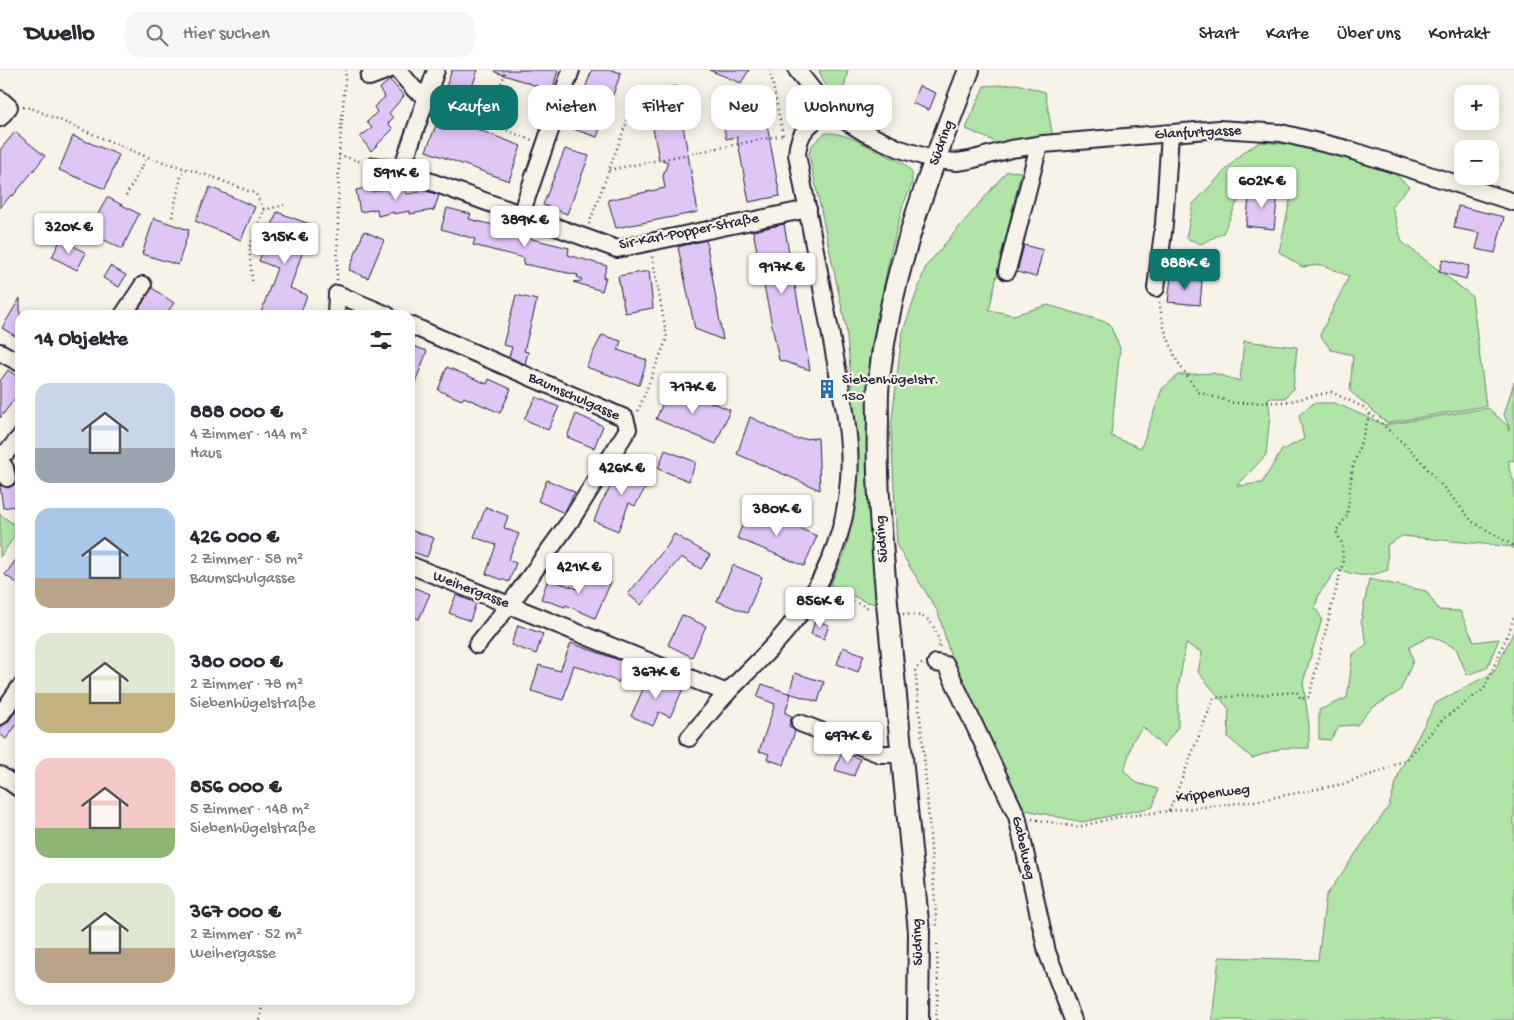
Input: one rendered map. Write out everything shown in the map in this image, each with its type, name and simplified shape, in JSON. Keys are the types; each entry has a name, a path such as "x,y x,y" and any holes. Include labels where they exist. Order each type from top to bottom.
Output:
{"main road":[{"name":"Südring","path":"918,1020 918,932 887,604 878,469 878,383 886,325 911,233 935,160 969,70"}],"street":[{"path":"370,77 388,70"},
{"path":"398,70 415,90 427,96"},
{"path":"401,171 436,70"},
{"path":"521,214 571,70"},
{"path":"797,70 809,85"},
{"name":"Glanfurtgasse","path":"860,130 900,149 935,160 957,162 1011,149 1039,145 1219,129 1281,133 1347,149 1514,202"},
{"path":"688,738 727,693 786,632 801,612 818,585 833,553 846,510 850,479 849,446 845,411 797,154 798,141 804,130"},
{"path":"1156,288 1164,224 1170,134"},
{"path":"1007,271 1039,145"},
{"name":"Sir-Karl-Popper-Straße","path":"374,166 401,171 616,249 808,208"},
{"path":"126,310 143,286"},
{"path":"336,310 337,294 375,310"},
{"name":"Baumschulgasse","path":"415,327 625,418 628,429 571,520 510,604 477,645"},
{"path":"0,352 15,361"},
{"path":"0,455 15,442"},
{"path":"0,461 5,468 7,478"},
{"name":"Weihergasse","path":"415,568 510,604 727,693"},
{"name":"Gabelweg","path":"936,663 946,665 1017,816 1047,952 1073,1020"},
{"path":"0,716 15,694"},
{"path":"800,723 880,754 902,754"},
{"path":"0,774 15,785"}],"path":[{"path":"337,294 339,155 346,70"},
{"path":"500,85 506,70"},
{"path":"3,108 30,108 147,156 213,177 256,194 264,210 249,248 254,289"},
{"path":"584,237 625,127"},
{"path":"503,130 545,145"},
{"path":"609,170 783,135"},
{"path":"339,155 374,166"},
{"path":"126,196 147,156"},
{"path":"172,217 182,168"},
{"path":"264,210 284,205"},
{"path":"625,418 636,417 667,338 650,242"},
{"path":"1156,288 1164,328 1177,362 1198,392 1234,403 1286,402 1331,392 1370,413 1414,453 1472,522 1514,546"},
{"path":"1169,811 1214,698 1297,692 1301,699 1309,696 1343,562 1342,544 1336,531 1347,516 1352,470 1370,413"},
{"name":"Krippenweg","path":"1017,816 1078,827 1118,817 1255,801 1343,784 1384,770 1408,758 1443,719 1484,688 1514,616"},
{"path":"936,663 926,662 915,669 937,917 938,990 936,1020"},
{"path":"260,1020 262,1005"}],"green space":[{"path":"819,70 848,70 845,85 826,85"},
{"path":"1017,84 1045,92 1053,138 998,143 966,129 984,86"},
{"path":"825,133 849,137 905,164 912,173 912,184 903,205 891,251 871,348 867,397 870,519 878,604 866,602 830,585 846,550 854,506 855,420 846,327 809,154 812,145"},
{"path":"1260,142 1299,145 1394,173 1409,187 1392,206 1402,242 1472,296 1486,406 1387,423 1350,391 1353,355 1331,350 1320,335 1349,276 1322,265 1302,267 1279,252 1293,187 1247,181 1223,233 1201,244 1186,238 1193,204 1242,153"},
{"path":"1007,171 1021,172 989,310 1014,315 1048,305 1109,323 1120,348 1111,436 1141,448 1162,389 1178,375 1213,373 1240,381 1244,341 1297,347 1293,389 1285,398 1268,398 1270,414 1266,455 1237,486 1262,483 1282,450 1304,439 1299,415 1314,403 1335,403 1385,425 1488,408 1508,426 1509,431 1509,426 1504,415 1514,382 1514,461 1509,460 1509,469 1514,482 1514,550 1513,547 1402,536 1387,545 1388,570 1362,575 1337,569 1319,594 1315,607 1322,619 1303,682 1309,725 1309,748 1282,748 1252,758 1228,737 1229,709 1198,672 1202,652 1186,644 1178,689 1178,727 1163,747 1143,727 1133,740 1124,771 1137,783 1158,789 1153,807 1082,822 1021,809 952,661 938,612 897,546 891,428 902,334 926,266"},
{"path":"0,514 15,525 15,536 0,557"},
{"path":"1369,579 1426,591 1439,610 1460,611 1474,642 1499,639 1487,668 1467,675 1456,648 1431,636 1409,647 1413,661 1400,691 1372,708 1357,725 1340,726 1330,740 1319,739 1319,710 1347,698 1353,654 1367,644 1361,621"},
{"path":"1514,631 1514,1020 1212,1020 1219,957 1318,960 1326,896 1389,806 1400,770 1436,703 1494,672"}],"building":[{"path":"452,70 478,70 473,85 447,85"},
{"path":"495,70 558,70 554,85 534,85 495,72"},
{"path":"592,70 612,70 621,73 615,89 615,85 586,85"},
{"path":"709,70 749,70 741,83"},
{"path":"390,80 404,96 389,113 393,118 388,123 393,129 371,151 360,137 372,128 367,122 377,112 374,107 385,97 379,89"},
{"path":"919,86 936,93 929,110 912,103"},
{"path":"434,130 479,130 521,146 509,181 426,151"},
{"path":"576,130 600,130 597,137"},
{"path":"653,130 684,130 698,212 616,228 608,200 665,188 663,176 668,162 659,159"},
{"path":"724,130 768,130 780,196 749,202 737,137 726,139"},
{"path":"15,132 45,156 13,196 11,195 0,208 0,150"},
{"path":"73,136 119,155 105,189 59,170"},
{"path":"565,149 589,156 567,214 543,205"},
{"path":"210,187 255,207 241,240 195,221"},
{"path":"371,187 373,192 388,188 389,193 405,188 407,194 426,191 439,195 434,210 410,214 410,211 394,214 394,212 378,216 377,209 360,212 356,190"},
{"path":"1250,189 1278,192 1274,229 1246,226"},
{"path":"107,197 139,214 122,249 89,232"},
{"path":"1458,206 1504,217 1495,253 1476,249 1480,233 1454,228"},
{"path":"447,208 471,214 469,219 521,232 520,236 569,248 568,255 607,266 603,278 606,277 602,291 573,282 581,281 582,279 577,277 578,275 523,264 524,258 473,245 475,239 441,229"},
{"path":"277,212 312,225 290,288 307,295 302,310 262,310 277,268 259,261"},
{"path":"154,218 189,230 178,265 142,254"},
{"path":"784,224 810,370 779,360 753,231"},
{"path":"364,231 384,240 368,278 349,270"},
{"path":"61,239 86,253 77,270 52,257"},
{"path":"706,240 723,340 695,329 678,247"},
{"path":"1024,245 1043,250 1036,277 1017,272"},
{"path":"1443,259 1469,266 1466,279 1439,272"},
{"path":"110,266 126,275 119,287 103,278"},
{"path":"649,271 653,308 625,313 618,276"},
{"path":"1171,277 1202,281 1200,305 1168,302"},
{"path":"152,288 174,303 169,310 138,310"},
{"path":"516,295 537,300 524,351 528,352 525,364 509,357 512,347 503,345"},
{"path":"20,298 20,310 15,310 15,336 2,328"},
{"path":"602,335 621,341 618,350 647,360 639,385 586,367"},
{"path":"415,347 427,351 415,382"},
{"path":"447,367 487,384 489,379 511,389 500,413 464,397 462,400 438,390"},
{"path":"8,370 15,375 15,398 0,418 0,381"},
{"path":"671,385 730,410 716,444 656,419"},
{"path":"536,397 559,407 548,430 524,419"},
{"path":"576,414 603,426 594,448 567,437"},
{"path":"750,417 795,439 818,438 820,490 737,454"},
{"path":"665,450 696,462 689,481 658,469"},
{"path":"626,461 652,476 635,506 629,503 618,531 594,521 601,503"},
{"path":"547,480 575,492 564,513 538,501"},
{"path":"15,484 15,506 3,508 0,485 8,488"},
{"path":"486,507 508,516 504,528 519,534 508,560 516,563 509,582 486,574 496,545 474,537"},
{"path":"750,507 817,536 804,566 737,538"},
{"path":"415,532 434,538 427,557 415,553"},
{"path":"674,534 710,555 701,569 681,557 641,605 628,594 668,545"},
{"path":"15,561 15,582 5,575"},
{"path":"733,565 762,577 747,613 717,601"},
{"path":"589,572 611,582 595,618 566,605 565,607 541,599 548,579 581,590"},
{"path":"415,588 430,594 419,619 415,618"},
{"path":"456,595 476,603 470,621 449,613"},
{"path":"682,615 706,626 692,657 668,645"},
{"path":"815,620 829,625 824,639 811,634"},
{"path":"518,625 543,634 536,654 511,645"},
{"path":"571,643 627,663 619,682 574,665 563,700 531,691 539,665 560,671"},
{"path":"843,647 864,655 858,672 837,664"},
{"path":"795,673 824,682 818,702 789,693"},
{"path":"650,674 683,689 670,717 659,712 653,726 631,716"},
{"path":"762,684 791,694 785,713 792,716 789,726 795,731 784,765 767,759 769,754 759,751 775,704 757,697"},
{"path":"15,712 15,727 6,739 0,734 0,728 8,722"},
{"path":"842,752 860,759 854,776 835,770"}],"place":[{"name":"Siebenhügelstr. 150","path":"827,389"}]}
